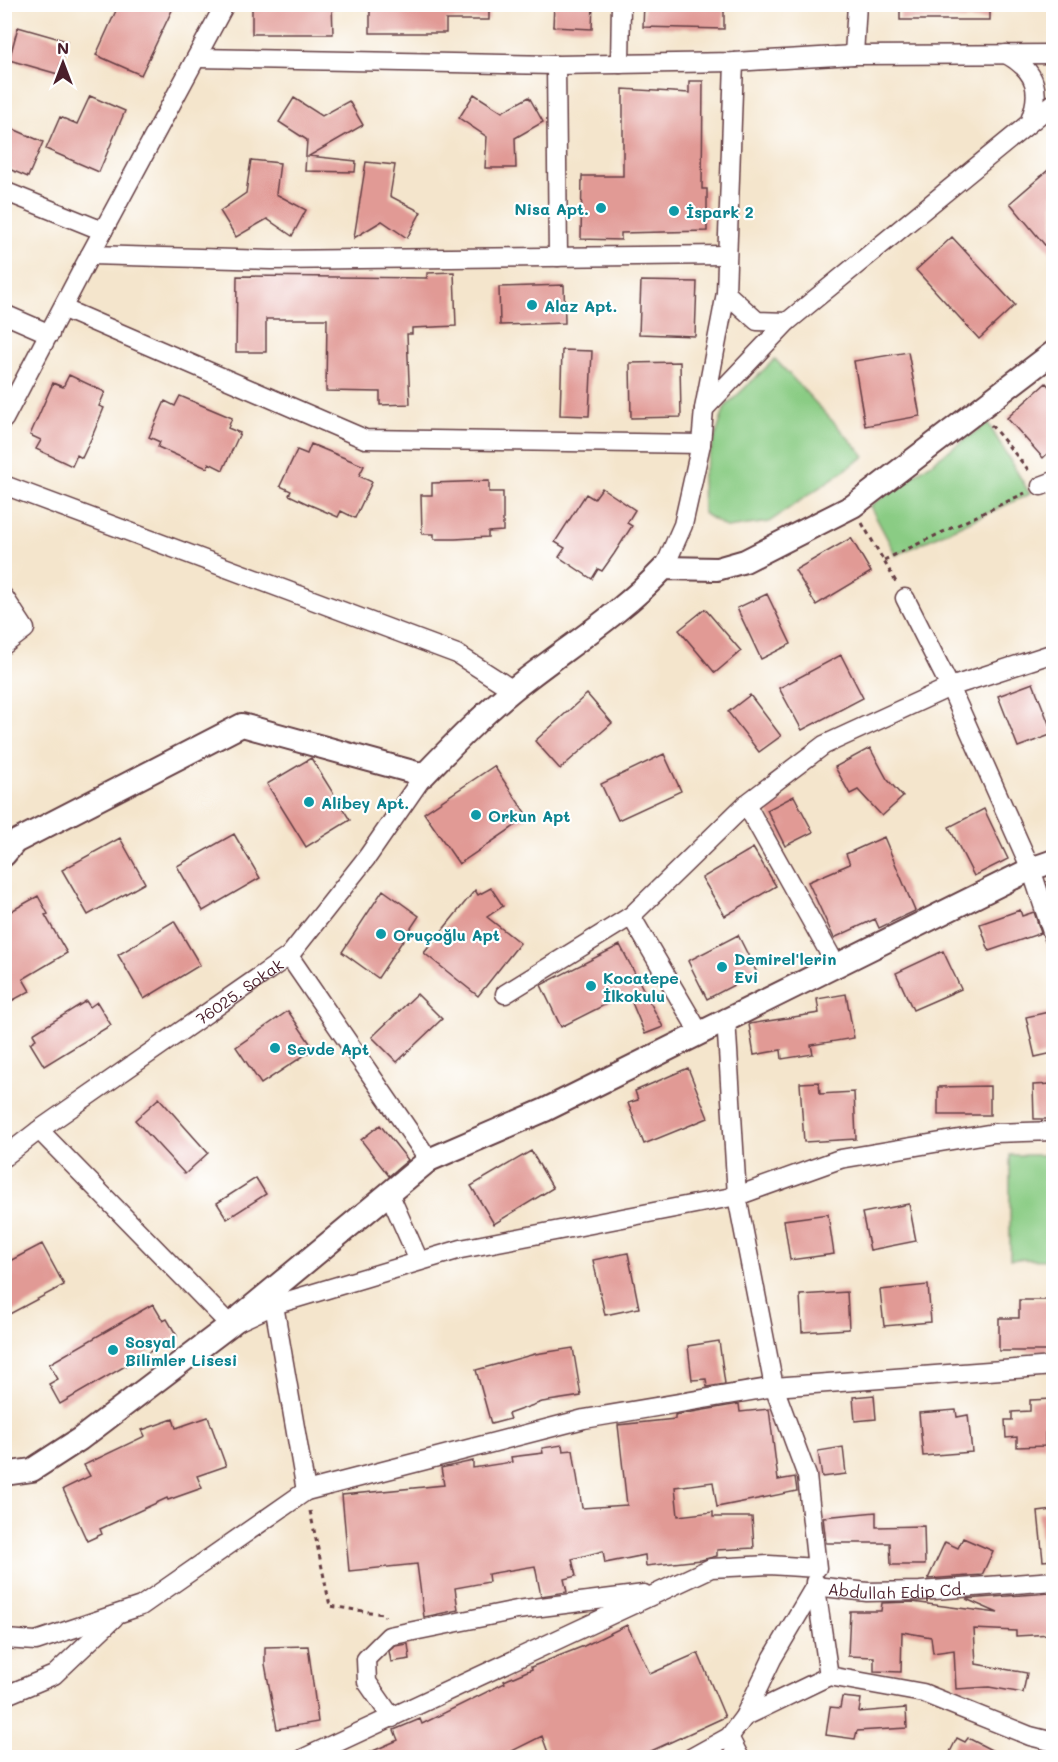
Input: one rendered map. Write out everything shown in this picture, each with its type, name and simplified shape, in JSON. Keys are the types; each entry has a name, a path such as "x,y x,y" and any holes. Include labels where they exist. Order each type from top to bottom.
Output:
{"street":[{"path":"4,419 225,4"},
{"path":"620,64 621,4"},
{"path":"855,55 857,4"},
{"path":"1006,54 1022,62 1031,75 1036,90 1035,108 1029,123"},
{"path":"198,58 620,64 734,62 855,55 1053,54"},
{"path":"4,855 15,842 242,725 424,775 513,690 632,600 664,568 683,525 701,444 704,409 726,293 734,62"},
{"path":"556,64 558,257"},
{"path":"704,409 787,322 1053,103"},
{"path":"4,191 103,231"},
{"path":"90,255 271,260 726,255"},
{"path":"726,293 757,321 787,322"},
{"path":"64,309 365,440 701,444"},
{"path":"4,314 50,334"},
{"path":"664,568 717,569 745,561 852,506 1053,352"},
{"path":"4,485 457,654 513,690"},
{"path":"4,597 25,629 4,645"},
{"path":"905,598 950,687 1031,869 1053,938"},
{"path":"505,994 631,916 746,804 824,745 950,687 1053,653"},
{"name":"76025. Sokak","path":"4,1157 39,1130 289,956 368,856 424,775"},
{"path":"746,804 836,965"},
{"path":"4,1474 33,1470 80,1439 230,1325 429,1160 545,1110 726,1018 1031,869 1053,861"},
{"path":"631,916 699,1032"},
{"path":"289,956 429,1160"},
{"path":"726,1018 737,1196 774,1387 807,1476 816,1577 829,1676"},
{"path":"39,1130 230,1325"},
{"path":"230,1325 274,1305 461,1249 737,1196 840,1160 994,1133 1053,1131"},
{"path":"389,1193 419,1261"},
{"path":"274,1305 306,1491"},
{"path":"4,1639 36,1641 141,1606 306,1491 584,1419 774,1387 1053,1366"},
{"path":"4,1463 33,1470"},
{"path":"311,1756 711,1568 769,1565 816,1577"},
{"name":"Abdullah Edip Cd.","path":"691,1758 729,1737 744,1717 816,1577 867,1592 909,1592 1053,1581"},
{"path":"392,1718 367,1682 366,1659 389,1636 517,1610 660,1592"},
{"path":"4,1696 54,1675 119,1613"},
{"path":"744,1717 829,1676 923,1693 1053,1742"},
{"path":"729,1737 740,1758"}],"path":[{"path":"884,560 1047,483 978,410"},
{"path":"852,506 905,598"},
{"path":"306,1491 330,1606 383,1614 396,1634"}],"green space":[{"path":"775,359 865,456 769,522 727,528 703,513 702,478 725,407"},
{"path":"988,423 1030,494 896,555 870,506"},
{"path":"1010,1155 1053,1155 1053,1260 1010,1259"}],"building":[{"path":"119,4 175,4 141,75 96,55"},
{"path":"252,4 332,4 333,34 252,34"},
{"path":"370,4 489,4 489,20 446,20 446,33 370,33"},
{"path":"554,4 593,4 592,29 553,27"},
{"path":"644,4 724,4 724,29 643,27"},
{"path":"900,4 990,4 990,20 900,20"},
{"path":"18,27 67,41 58,74 9,60"},
{"path":"689,81 703,81 702,189 707,189 707,231 621,233 621,240 581,239 582,176 623,176 623,89 689,93"},
{"path":"474,94 502,112 529,97 543,122 515,138 516,168 485,168 487,137 459,118"},
{"path":"90,96 125,111 99,172 46,149 60,117 77,124"},
{"path":"294,98 322,116 349,101 363,125 309,156 356,161 355,172 305,171 307,140 279,122"},
{"path":"4,125 43,142 28,177 4,167"},
{"path":"251,160 280,163 276,194 306,210 292,236 267,219 236,237 220,211 246,193"},
{"path":"366,162 395,165 390,196 421,212 407,238 382,221 354,238"},
{"path":"1053,166 1053,255 1010,203"},
{"path":"952,237 1015,305 979,339 916,270"},
{"path":"454,272 456,326 412,328 412,334 407,334 410,404 380,405 380,392 326,391 327,319 266,319 266,352 236,352 237,276 427,278 427,273"},
{"path":"641,281 697,282 695,336 639,334"},
{"name":"Alaz Apt.","path":"564,285 565,323 500,325 499,287"},
{"path":"562,350 592,351 589,416 560,415"},
{"path":"908,352 920,416 865,426 854,361"},
{"path":"680,362 681,417 631,418 630,363"},
{"path":"69,375 105,392 99,406 104,408 91,439 82,458 77,455 72,466 36,449 41,440 30,435 53,383 63,387"},
{"path":"1046,383 1053,391 1053,448 1043,458 1007,418"},
{"path":"180,396 232,418 228,428 240,433 223,470 209,463 207,468 158,447 160,442 149,437 165,401 175,406"},
{"path":"311,444 364,466 359,476 372,482 355,518 341,511 338,517 289,495 291,491 280,486 297,450 307,454"},
{"path":"489,481 489,492 503,492 503,531 488,532 488,537 455,539 434,539 434,534 422,534 421,495 432,495 432,483"},
{"path":"602,488 635,510 627,523 632,526 602,571 598,569 592,579 559,557 565,548 555,542 586,494 594,499"},
{"path":"851,538 871,572 816,605 795,570"},
{"path":"767,594 791,644 761,659 737,608"},
{"path":"705,609 741,651 715,673 679,630"},
{"path":"841,655 863,698 802,730 779,688"},
{"path":"1033,683 1053,734 1018,747 998,696"},
{"path":"587,694 612,723 560,769 535,741"},
{"path":"750,695 781,736 759,752 728,712"},
{"path":"870,748 887,779 903,797 882,816 858,790 850,794 835,767"},
{"path":"664,754 681,791 618,820 601,784"},
{"name":"Alibey Apt.","path":"311,758 350,820 306,847 267,784"},
{"name":"Orkun Apt","path":"494,766 528,817 459,864 424,813"},
{"path":"794,796 813,832 785,846 767,810"},
{"path":"984,809 1008,859 974,876 949,827"},
{"path":"234,834 260,878 203,911 177,866"},
{"path":"884,837 915,911 879,928 875,919 834,938 808,882 850,864 846,854"},
{"path":"120,838 145,883 88,915 62,870"},
{"path":"753,848 776,886 725,916 702,878"},
{"path":"491,888 503,906 487,917 520,943 478,996 424,953 475,890 478,895"},
{"name":"Oruçoğlu Apt","path":"383,890 419,916 378,978 342,952"},
{"path":"38,896 48,914 45,915 67,953 23,979 30,991 4,1005 4,915"},
{"path":"1020,910 1022,916 1034,912 1041,933 989,951 980,924"},
{"path":"174,921 200,965 144,999 118,955"},
{"name":"Demirel'lerin Evi","path":"738,935 757,973 707,999 688,961"},
{"name":"Kocatepe İlkokulu","path":"620,945 663,1027 645,1034 628,993 561,1027 541,985"},
{"path":"943,951 961,989 913,1010 896,973"},
{"path":"417,994 442,1019 397,1062 372,1037"},
{"path":"846,994 854,1038 811,1045 813,1054 782,1059 781,1050 754,1055 749,1024 819,1013 817,999"},
{"path":"86,1001 90,1007 97,1002 111,1025 44,1066 30,1043 36,1039 33,1034"},
{"name":"Sevde Apt","path":"288,1011 314,1049 261,1084 236,1047"},
{"path":"1053,1011 1053,1053 1035,1057 1026,1017"},
{"path":"688,1068 708,1118 644,1144 628,1103 638,1100 635,1091"},
{"path":"819,1082 820,1094 854,1092 856,1139 804,1142 800,1083"},
{"path":"1053,1084 1053,1119 1034,1119 1033,1085"},
{"path":"990,1086 990,1115 938,1115 938,1087"},
{"path":"159,1098 208,1153 185,1174 135,1120"},
{"path":"380,1125 408,1160 389,1176 361,1140"},
{"path":"531,1151 553,1188 494,1224 471,1186"},
{"path":"256,1178 266,1194 227,1219 217,1203"},
{"path":"909,1204 916,1241 870,1250 862,1213"},
{"path":"828,1214 834,1254 790,1260 784,1220"},
{"path":"42,1244 64,1285 4,1317 4,1264"},
{"path":"628,1253 639,1308 605,1315 593,1260"},
{"path":"928,1285 931,1322 884,1326 880,1290"},
{"path":"847,1292 849,1329 802,1332 800,1295"},
{"path":"1019,1300 1052,1300 1052,1339 1048,1339 1048,1351 999,1351 999,1318 1019,1318"},
{"name":"Sosyal Bilimler Lisesi","path":"153,1304 163,1321 167,1319 177,1336 60,1404 49,1384 58,1379 49,1364"},
{"path":"719,1341 725,1384 707,1387 706,1379 692,1380 688,1346"},
{"path":"573,1348 581,1396 542,1402 508,1414 510,1419 491,1424 476,1370 535,1354"},
{"path":"874,1395 876,1419 855,1421 853,1397"},
{"path":"1053,1399 1053,1433 1045,1433 1045,1446 1017,1447 1017,1437 1006,1438 1005,1420 1012,1420 1012,1412 1030,1411 1030,1400"},
{"path":"739,1404 740,1412 769,1409 778,1480 795,1477 797,1491 717,1507 713,1482 675,1487 678,1516 713,1512 713,1517 752,1517 754,1548 717,1550 717,1556 701,1560 646,1566 645,1555 605,1563 603,1551 572,1559 576,1576 564,1579 567,1592 541,1596 535,1566 488,1574 489,1582 455,1588 458,1610 424,1617 417,1564 349,1571 342,1495 444,1485 441,1468 473,1461 473,1468 512,1462 511,1457 543,1453 542,1448 562,1445 563,1451 573,1450 582,1508 627,1505 618,1425 675,1419 675,1415"},
{"path":"956,1410 957,1417 968,1415 972,1452 923,1456 919,1413"},
{"path":"208,1417 226,1466 197,1476 202,1488 168,1500 167,1498 100,1529 102,1534 87,1541 63,1489 90,1476 84,1465 145,1436 142,1430 173,1419 176,1428"},
{"path":"843,1447 846,1474 822,1477 818,1451"},
{"path":"1053,1510 1053,1560 1043,1561 1038,1512"},
{"path":"876,1512 876,1527 924,1526 925,1565 891,1565 890,1543 826,1543 823,1517"},
{"path":"963,1538 993,1551 982,1575 928,1579 945,1542 958,1548"},
{"path":"1050,1593 1052,1634 1016,1636 1016,1631 974,1629 976,1664 1027,1673 1023,1693 989,1687 956,1689 954,1650 933,1653 931,1637 902,1632 901,1672 874,1671 874,1657 848,1656 850,1611 881,1611 882,1603 912,1602 998,1613 966,1599"},
{"path":"627,1625 650,1674 698,1653 725,1717 636,1758 550,1758 542,1736 498,1758 357,1758 398,1740 394,1730 420,1719 422,1724 532,1669 531,1667 584,1646"},
{"path":"408,1644 410,1659 391,1662 389,1651 395,1646"},
{"path":"308,1646 318,1722 277,1729 265,1664 265,1647"},
{"path":"842,1697 861,1699 859,1712 906,1708 907,1728 857,1731 855,1739 826,1735 830,1707 840,1708"},
{"path":"957,1738 965,1742 968,1738 1007,1758 947,1758"}],"place":[{"name":"Nisa Apt.","path":"601,208"},
{"name":"İspark 2","path":"674,211"},
{"name":"Alaz Apt.","path":"532,305"},
{"name":"Alibey Apt.","path":"309,802"},
{"name":"Orkun Apt","path":"476,815"},
{"name":"Oruçoğlu Apt","path":"381,934"},
{"name":"Demirel'lerin Evi","path":"722,967"},
{"name":"Kocatepe İlkokulu","path":"591,986"},
{"name":"Sevde Apt","path":"275,1048"},
{"name":"Sosyal Bilimler Lisesi","path":"113,1350"}]}
